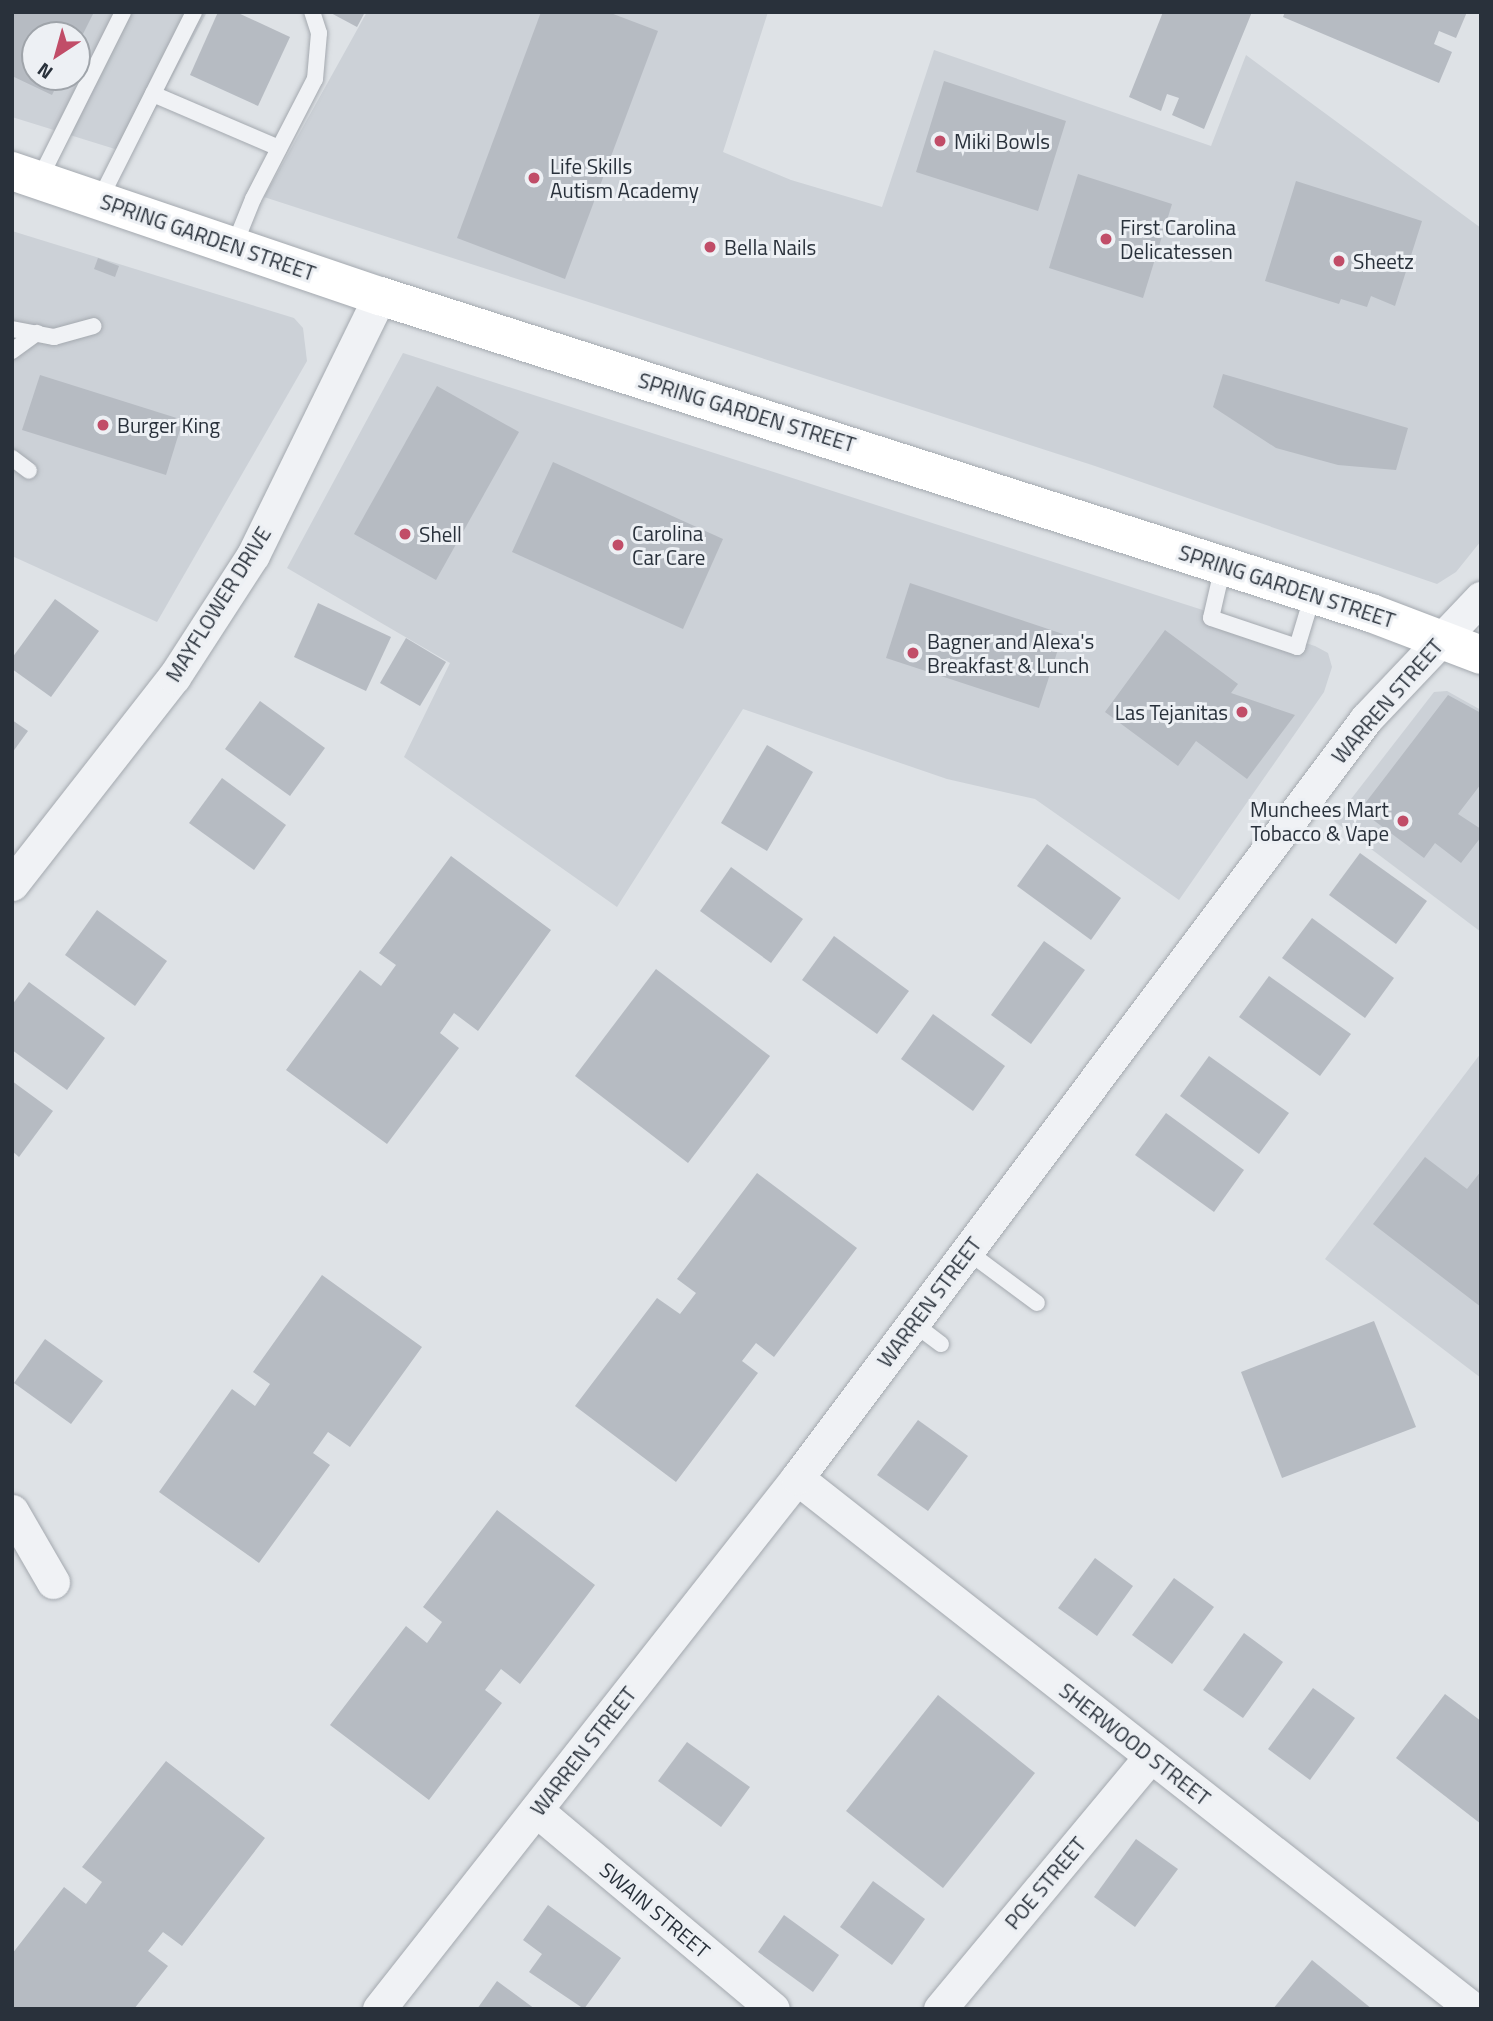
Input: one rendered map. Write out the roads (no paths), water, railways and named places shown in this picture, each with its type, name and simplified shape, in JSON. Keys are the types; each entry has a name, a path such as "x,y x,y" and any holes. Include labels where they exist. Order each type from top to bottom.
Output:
{"main road":[{"name":"SPRING GARDEN STREET","path":"26,176 380,296 1313,594 1441,638 1481,655"}],"street":[{"name":"MAYFLOWER DRIVE","path":"12,884 174,677 253,555 380,296"},
{"name":"WARREN STREET","path":"379,2009 797,1478 1366,719 1481,598"},
{"name":"SHERWOOD STREET","path":"797,1478 1473,2009"},
{"path":"12,1511 52,1582"},
{"name":"POE STREET","path":"940,2009 1150,1757"},
{"name":"SWAIN STREET","path":"536,1811 773,2009"}],"lane":[{"path":"26,176 123,12"},
{"path":"99,201 194,12"},
{"path":"233,246 315,79 320,59 319,33 312,12"},
{"path":"153,94 279,148"},
{"path":"12,329 54,337 93,326"},
{"path":"12,351 37,333"},
{"path":"12,457 30,471"},
{"path":"1224,565 1211,618 1297,647 1313,594"},
{"path":"967,1251 1037,1303"},
{"path":"913,1323 941,1344"}],"place":[{"name":"Miki Bowls","path":"940,141"},
{"name":"Life Skills Autism Academy","path":"534,178"},
{"name":"First Carolina Delicatessen","path":"1106,239"},
{"name":"Bella Nails","path":"710,247"},
{"name":"Sheetz","path":"1339,261"},
{"name":"Burger King","path":"103,425"},
{"name":"Shell","path":"405,534"},
{"name":"Carolina Car Care","path":"618,545"},
{"name":"Bagner and Alexa's Breakfast & Lunch","path":"913,653"},
{"name":"Las Tejanitas","path":"1242,712"},
{"name":"Munchees Mart Tobacco & Vape","path":"1403,821"}]}
